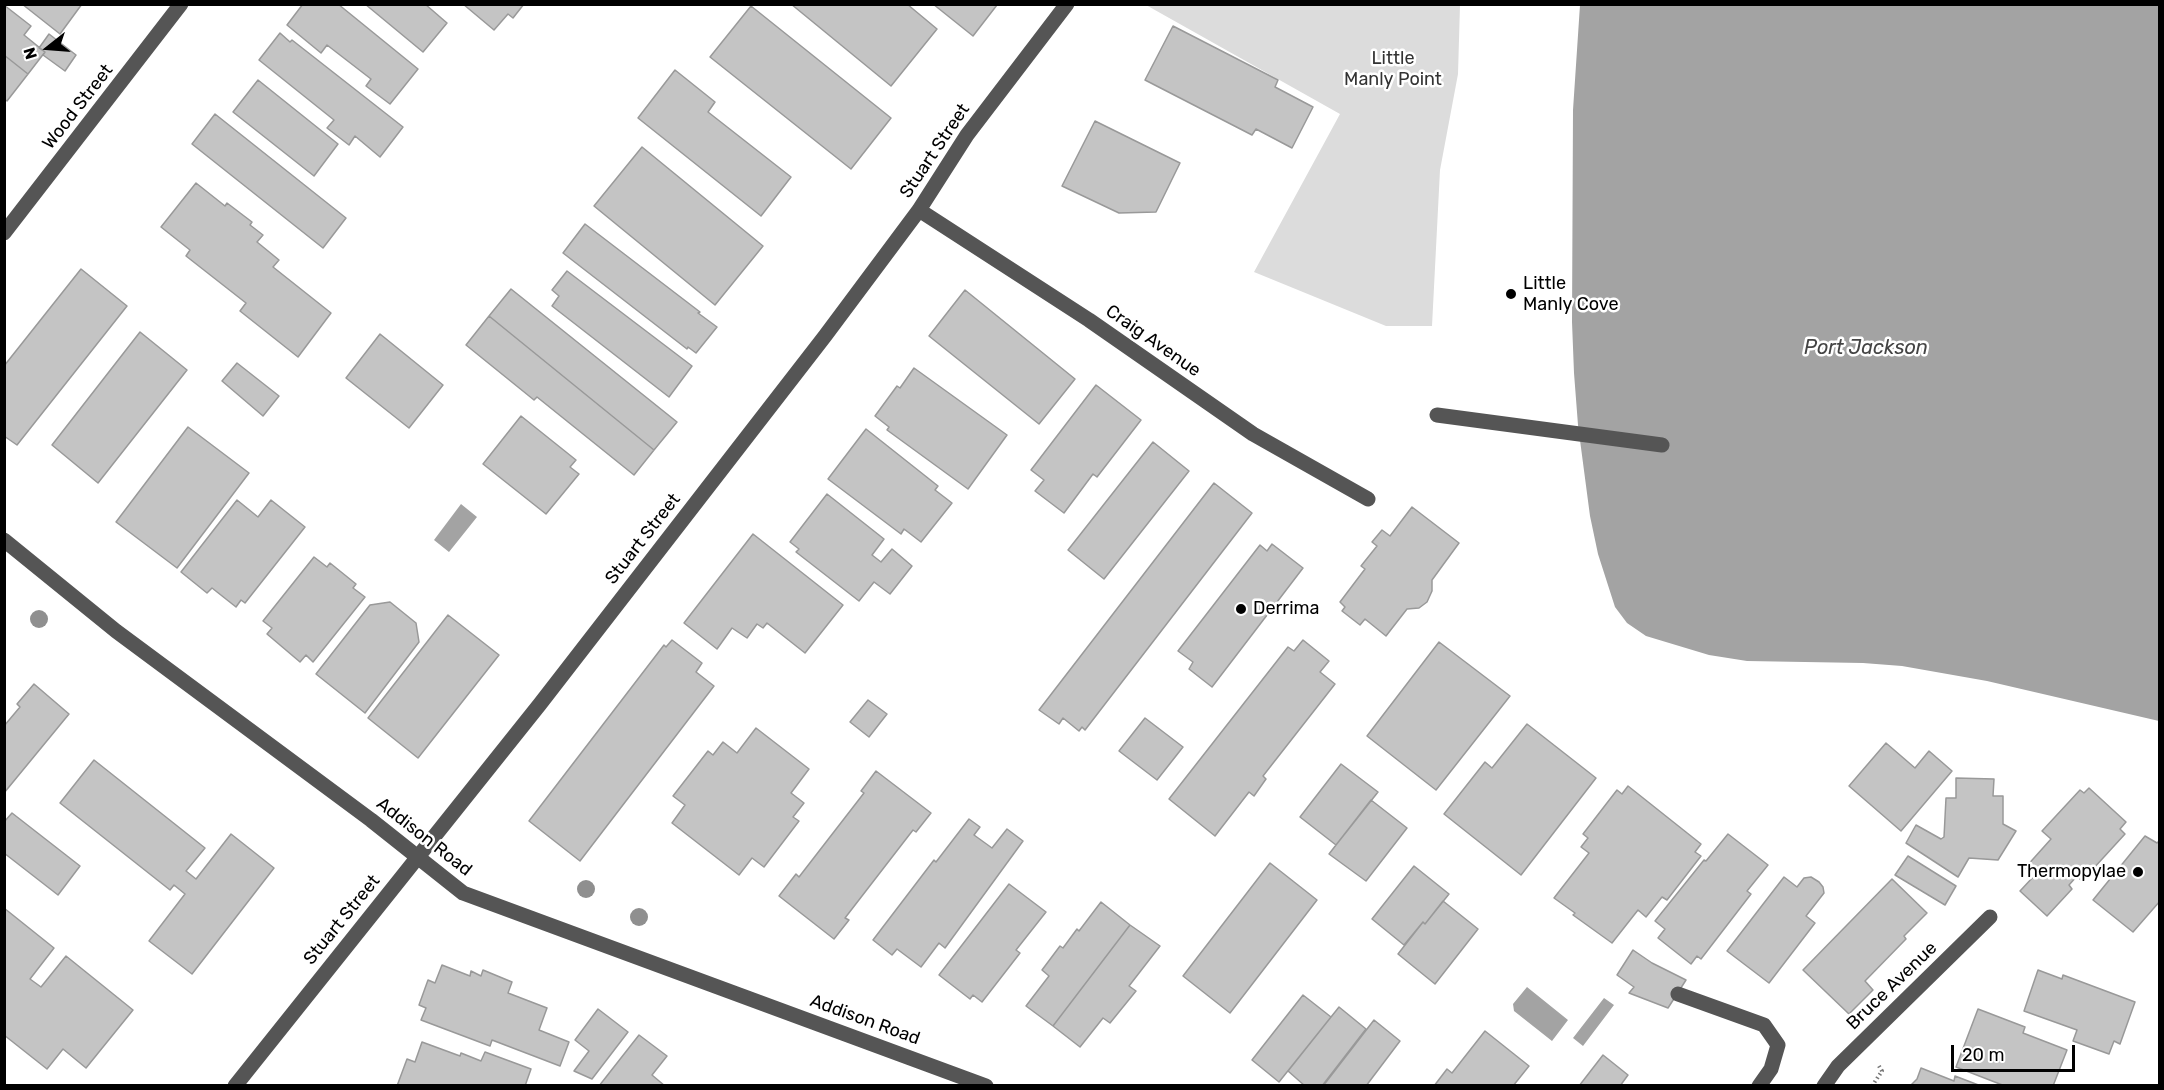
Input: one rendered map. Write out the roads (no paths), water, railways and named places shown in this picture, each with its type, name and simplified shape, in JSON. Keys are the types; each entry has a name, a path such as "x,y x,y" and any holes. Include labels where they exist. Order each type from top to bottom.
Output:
{"street":[{"name":"Wood Street","path":"4,232 182,4"},
{"name":"Stuart Street","path":"235,1086 562,676 825,336 919,210 967,135 1067,4"},
{"name":"Craig Avenue","path":"919,210 1089,320 1254,434 1368,499"},
{"path":"1437,415 1662,445"},
{"name":"Addison Road","path":"4,540 116,631 371,820 463,893 986,1086"},
{"name":"Bruce Avenue","path":"1824,1086 1838,1066 1990,917"},
{"path":"1678,994 1764,1025 1778,1045 1771,1069 1759,1086"}],"water":[{"name":"Port Jackson","path":"1580,5 2159,5 2159,721 1987,681 1902,666 1747,661 1709,655 1646,636 1627,623 1615,607 1598,554 1590,516 1578,425 1574,373 1572,322 1573,110"},
{"path":"461,504 477,517 449,552 434,540"},
{"path":"1527,987 1568,1020 1552,1041 1514,1011 1513,1004"},
{"path":"1604,998 1614,1005 1583,1046 1573,1038"}],"place":[{"name":"Little Manly Cove","path":"1511,294"},
{"name":"Derrima","path":"1241,609"},
{"name":"Thermopylae","path":"2138,872"}],"park label":[{"name":"Little Manly Point","path":"1393,69"}]}
